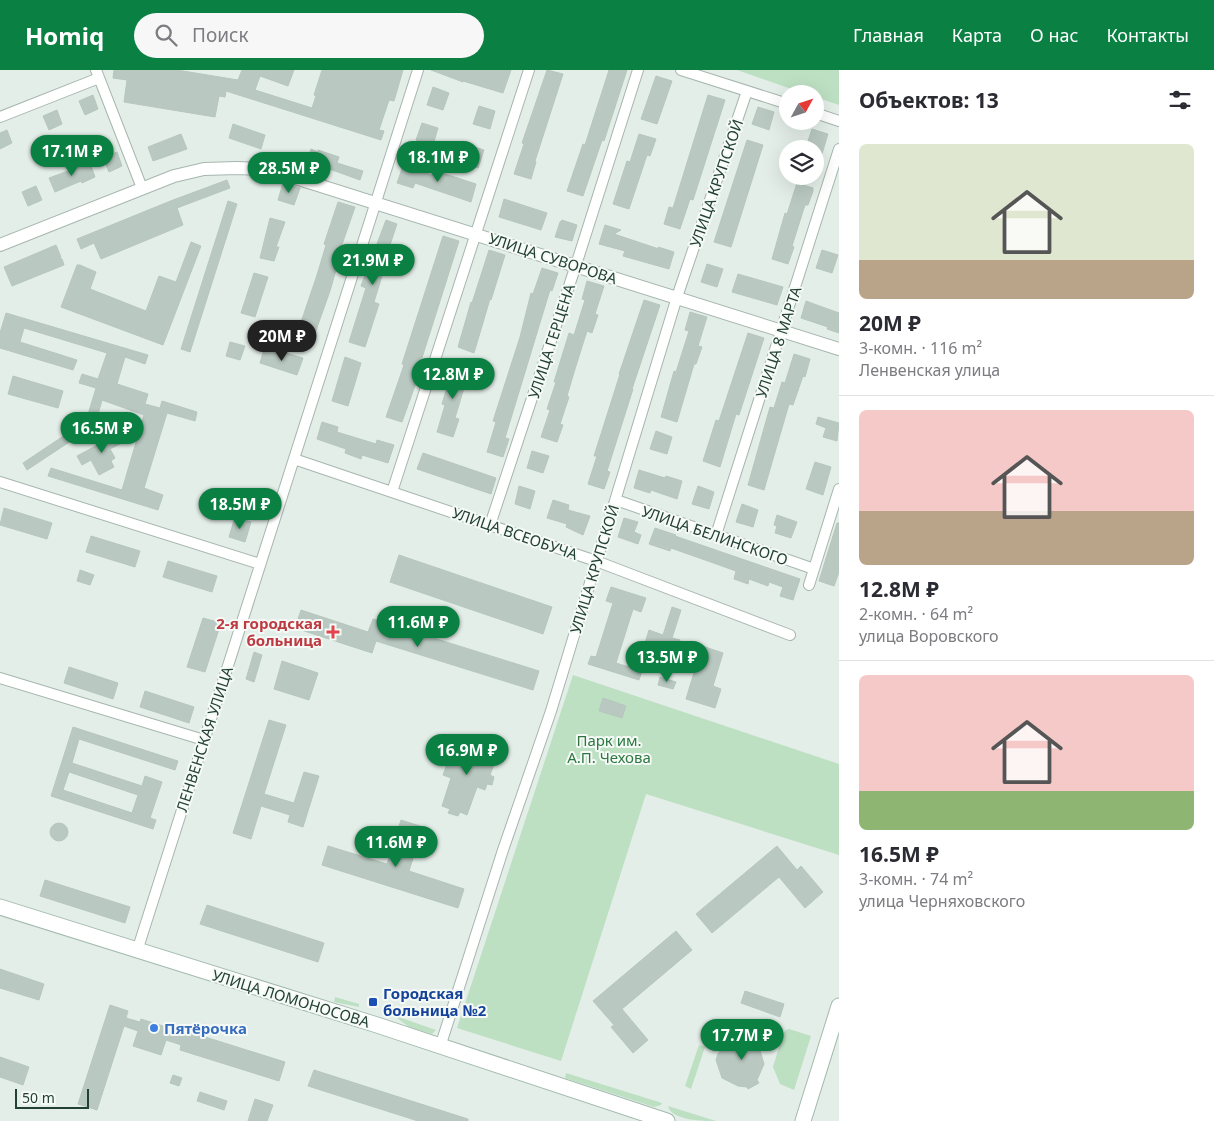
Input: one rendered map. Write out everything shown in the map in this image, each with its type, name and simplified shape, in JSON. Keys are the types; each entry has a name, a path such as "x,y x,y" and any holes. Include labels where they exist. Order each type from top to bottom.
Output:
{"main road":[{"name":"УЛИЦА ЛОМОНОСОВА","path":"0,907 329,1009 668,1121"},
{"path":"803,1121 839,1006"}],"street":[{"name":"ЛЕНВЕНСКАЯ УЛИЦА","path":"137,950 418,70"},
{"path":"392,492 529,70"},
{"name":"УЛИЦА ГЕРЦЕНА","path":"490,525 638,70"},
{"path":"681,70 779,101"},
{"path":"0,117 98,74 142,188"},
{"name":"УЛИЦА КРУПСКОЙ","path":"440,1047 503,850 551,711 677,297 747,91"},
{"path":"824,116 839,121"},
{"name":"УЛИЦА 8 МАРТА","path":"716,535 839,149"},
{"name":"УЛИЦА СУВОРОВА","path":"0,245 174,176 204,170 267,169 839,349"},
{"name":"УЛИЦА ВСЕОБУЧА","path":"294,459 596,561 790,635"},
{"path":"0,482 260,564"},
{"path":"809,585 839,489"},
{"name":"УЛИЦА БЕЛИНСКОГО","path":"616,500 814,569"},
{"path":"0,678 204,740"}],"green space":[{"path":"737,70 839,70 839,105 824,100 824,85 780,85"},
{"name":"Парк им. А.П. Чехова","path":"573,675 839,764 839,855 646,794 561,1061 457,1028"},
{"path":"335,997 359,1004 359,1007 334,1002"},
{"path":"393,1015 436,1030 432,1034 409,1027"},
{"path":"789,1029 811,1036 794,1090 780,1084 773,1067 783,1034"},
{"path":"699,1045 705,1047 691,1089 685,1086"},
{"path":"566,1073 662,1103 654,1107 565,1078"},
{"path":"668,1106 716,1121 682,1117 676,1115"}],"building":[{"path":"114,70 177,70 238,80 242,70 294,70 288,86 260,76 255,90 312,108 322,70 403,70 394,101 389,100 379,130 384,131 381,140 226,91 225,97 219,96 215,117 124,102 127,80 113,78"},
{"path":"431,70 511,70 503,93 463,82"},
{"path":"547,70 563,74 531,179 514,174 524,144 522,143"},
{"path":"609,70 627,70 604,141 602,140 583,196 567,191 583,144 585,145"},
{"path":"656,76 672,81 657,124 641,119"},
{"path":"433,87 449,93 443,110 427,105"},
{"path":"93,95 98,109 85,115 79,101"},
{"path":"708,95 725,100 693,200 690,199 680,229 664,224 669,207 673,208"},
{"path":"479,106 495,111 490,129 473,124"},
{"path":"758,107 774,112 769,130 752,124"},
{"path":"57,110 62,124 49,130 43,116"},
{"path":"422,123 438,128 433,145 416,140"},
{"path":"233,124 265,135 261,149 229,138"},
{"path":"7,130 12,143 0,149 0,133"},
{"path":"812,130 828,134 824,147 824,140 808,140"},
{"path":"181,134 187,149 153,161 148,147"},
{"path":"639,134 656,139 650,156 647,155 629,209 613,204 627,161 630,162"},
{"path":"747,140 763,145 731,247 714,242"},
{"path":"468,145 484,150 478,168 462,162"},
{"path":"311,149 339,157 337,163 363,171 360,180 307,161"},
{"path":"117,152 122,166 109,172 103,158"},
{"path":"90,163 95,177 55,192 49,178"},
{"path":"403,166 432,175 433,170 476,184 471,202 415,183 413,188 397,183"},
{"path":"227,180 230,188 177,208 183,225 101,259 94,243 81,249 77,239"},
{"path":"283,183 300,188 294,205 278,200"},
{"path":"796,185 813,188 808,205 805,205 788,264 772,259 785,213 787,214"},
{"path":"36,186 42,200 28,206 22,192"},
{"path":"504,199 547,213 541,230 499,217"},
{"path":"228,201 237,204 190,352 181,349"},
{"path":"338,202 355,207 336,262 338,263 330,291 314,336 298,331 317,275 326,245 324,244"},
{"path":"270,218 285,222 276,247 279,247 274,261 260,258"},
{"path":"386,220 397,224 390,245 394,246 388,264 386,263 374,302 379,304 365,347 349,342 366,288 361,286"},
{"path":"562,220 577,225 572,241 555,237"},
{"path":"605,225 621,230 614,234 674,252 669,269 623,256 625,251 599,244"},
{"path":"443,236 459,241 415,380 417,380 402,422 386,417 404,365 402,364"},
{"path":"191,242 201,246 163,345 61,307 77,265 80,265 96,272 90,289 146,311 159,276 176,282"},
{"path":"56,245 61,257 59,258 62,259 64,265 12,286 4,267"},
{"path":"489,250 505,255 474,353 458,347"},
{"path":"822,250 838,255 832,273 816,268"},
{"path":"707,264 723,269 717,287 701,282"},
{"path":"542,268 558,273 552,291 550,290 505,438 509,439 503,457 487,452 496,422 493,421 520,337 531,293 533,294"},
{"path":"254,273 268,277 255,317 241,313"},
{"path":"738,274 783,287 777,305 732,292"},
{"path":"587,281 604,286 595,314 598,315 592,333 587,331 575,369 567,396 569,397 560,424 563,425 557,442 541,437 550,410 547,409 556,382 554,382 569,333 574,335 585,300 582,299"},
{"path":"644,300 660,305 607,471 610,472 604,489 588,484 597,456 594,456"},
{"path":"806,301 839,313 839,333 827,329 828,327 801,318"},
{"path":"690,312 707,317 698,346 702,347 696,364 694,364 677,422 661,417 674,371 676,372 689,331 685,330"},
{"path":"6,313 148,355 145,364 125,357 117,384 148,394 145,404 160,408 162,401 197,412 195,421 167,413 144,488 163,495 158,510 48,476 51,468 122,490 144,415 102,400 95,425 27,470 23,463 86,421 96,388 79,383 82,374 98,379 107,353 24,328 20,342 77,360 73,370 0,348 0,333"},
{"path":"748,333 764,338 739,415 736,414 720,467 703,461 716,420 719,421"},
{"path":"230,342 245,346 240,360 226,356"},
{"path":"264,349 285,356 286,353 303,358 297,375 260,363"},
{"path":"794,354 810,359 805,377 803,376 793,405 789,404 764,490 748,485 770,407 774,408 782,382 785,383"},
{"path":"345,357 361,363 348,406 332,401"},
{"path":"454,363 470,368 455,418 459,419 453,437 437,432 445,405 442,404"},
{"path":"13,376 63,391 58,408 8,394"},
{"path":"818,417 839,423 837,441 823,437 826,428 816,424"},
{"path":"322,422 338,427 337,432 376,444 377,440 394,445 388,463 362,455 361,459 345,453 346,449 317,439"},
{"path":"656,431 672,437 667,454 650,449"},
{"path":"122,432 126,441 110,449 115,458 111,461 114,467 99,475 91,460 82,465 77,456"},
{"path":"532,451 549,456 543,473 527,468"},
{"path":"423,453 496,478 491,494 417,469"},
{"path":"815,462 831,467 823,495 806,489"},
{"path":"639,470 682,481 677,499 651,490 650,493 634,488"},
{"path":"519,486 535,491 530,509 515,504"},
{"path":"698,486 714,492 709,509 692,504"},
{"path":"553,500 569,505 568,510 590,516 583,535 566,527 567,524 547,518"},
{"path":"742,504 758,510 753,527 736,522"},
{"path":"4,508 52,523 47,539 0,525"},
{"path":"777,515 797,522 791,538 775,533 777,526 774,525"},
{"path":"235,517 251,522 245,542 229,537"},
{"path":"624,518 638,522 634,532 641,535 638,544 618,537"},
{"path":"837,523 839,523 839,572 834,586 819,581"},
{"path":"655,528 800,579 793,600 780,596 783,587 769,582 768,586 749,579 748,584 734,579 736,571 671,548 670,551 649,544"},
{"path":"91,536 140,551 135,567 86,552"},
{"path":"399,555 552,607 543,634 390,582"},
{"path":"168,561 217,576 212,592 163,577"},
{"path":"80,570 94,575 90,585 77,581"},
{"path":"611,587 646,598 641,612 633,609 616,663 642,671 639,680 588,664 591,656 596,657 613,603 606,601"},
{"path":"672,607 681,610 672,638 680,640 675,653 645,643 649,630 663,635"},
{"path":"301,610 368,632 373,619 539,671 533,690 376,641 372,653 295,628"},
{"path":"203,618 221,623 205,672 187,667"},
{"path":"702,646 723,653 713,686 721,689 715,708 686,699"},
{"path":"254,652 262,655 254,682 246,679"},
{"path":"282,661 318,673 309,700 274,689"},
{"path":"69,667 118,683 113,699 64,683"},
{"path":"660,677 676,682 673,689 658,685"},
{"path":"145,691 194,707 189,723 140,707"},
{"path":"603,698 626,706 622,718 599,711"},
{"path":"269,720 286,725 264,794 294,803 304,772 319,776 303,827 288,822 290,815 261,806 251,839 233,833"},
{"path":"73,727 178,761 175,770 79,739 72,763 142,786 145,776 162,782 150,818 156,820 153,829 51,796","holes":["69,772 138,795 132,813 63,790"]},
{"path":"471,739 485,745 482,754 496,759 490,775 494,777 492,785 487,784 485,790 477,787 467,815 460,812 458,816 448,813 450,809 442,806 451,778 443,775 454,744 468,749"},
{"path":"401,820 423,827 409,871 464,889 458,908 322,865 328,846 387,864"},
{"path":"59,823 66,825 68,832 66,839 59,841 52,839 50,832 52,825"},
{"path":"777,846 797,870 801,866 823,892 805,908 779,877 712,933 696,914"},
{"path":"45,880 130,907 125,923 40,896"},
{"path":"207,905 324,943 318,962 200,924"},
{"path":"676,931 692,950 622,1009 648,1040 633,1053 611,1027 614,1025 593,1001"},
{"path":"0,969 44,984 39,1000 0,988"},
{"path":"745,991 784,1004 780,1017 741,1003"},
{"path":"110,1005 128,1011 126,1018 140,1022 141,1019 169,1028 168,1031 184,1036 186,1031 285,1062 279,1081 180,1050 181,1045 166,1040 161,1055 133,1046 138,1031 124,1026 97,1110 78,1104"},
{"path":"752,1033 761,1034 763,1039 759,1047 764,1064 757,1080 759,1083 748,1089 722,1078 716,1060 725,1044 743,1038 748,1041"},
{"path":"0,1057 29,1067 23,1085 0,1077"},
{"path":"314,1070 468,1119 468,1121 418,1121 308,1086"},
{"path":"173,1075 182,1078 179,1086 170,1083"},
{"path":"200,1092 227,1101 224,1110 197,1101"},
{"path":"255,1099 273,1105 267,1121 248,1121"}],"place":[{"name":"2-я городская больница","path":"333,632"},
{"name":"Городская больница №2","path":"373,1002"},
{"name":"Пятёрочка","path":"154,1028"}]}
